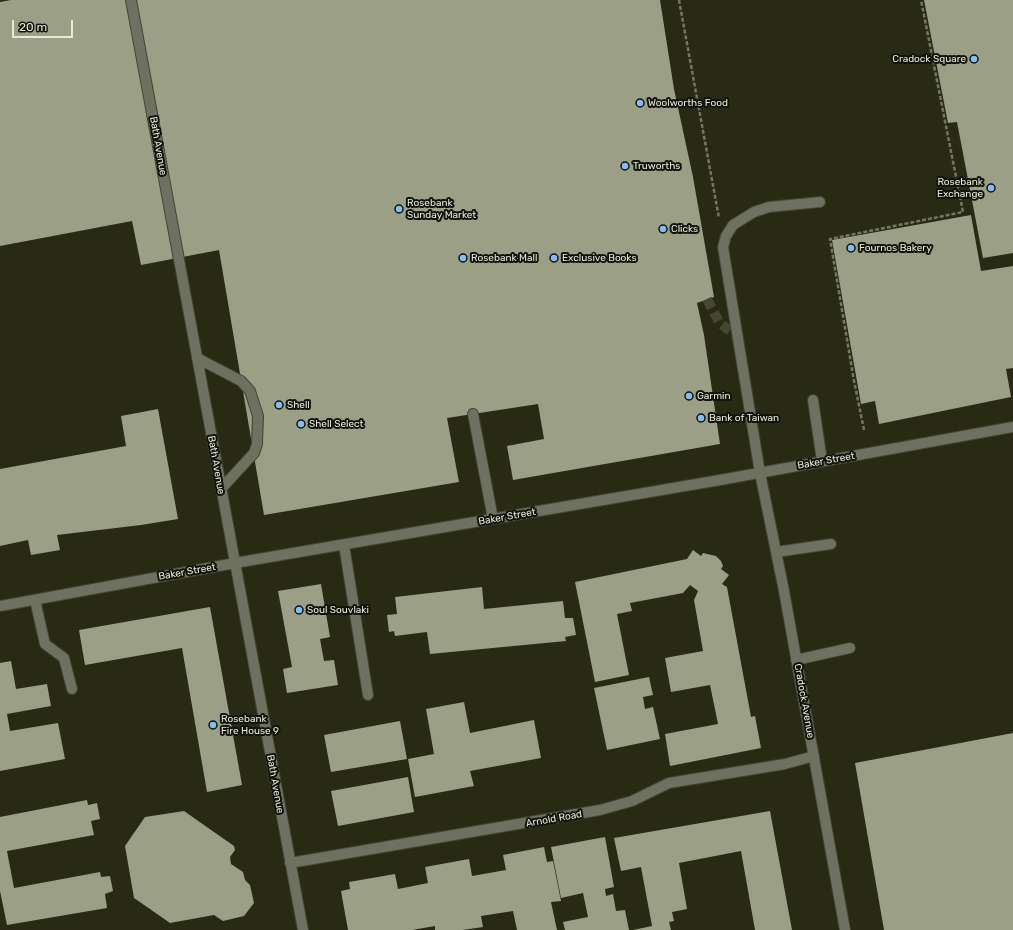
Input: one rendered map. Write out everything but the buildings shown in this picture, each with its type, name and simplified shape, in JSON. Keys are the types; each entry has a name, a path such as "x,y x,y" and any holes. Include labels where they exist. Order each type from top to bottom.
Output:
{"street":[{"name":"Bath Avenue","path":"131,0 303,930"},
{"path":"724,240 733,225 762,208 820,202"},
{"name":"Cradock Avenue","path":"724,240 723,247 760,473 814,756 845,930"},
{"path":"197,358 241,381 250,391 257,410 258,432 254,453 221,489"},
{"path":"812,400 822,461"},
{"path":"473,414 493,519"},
{"name":"Baker Street","path":"0,606 234,563 760,473 1013,426"},
{"path":"776,552 831,544"},
{"path":"344,545 368,695"},
{"path":"35,600 45,644 64,658 72,689"},
{"path":"796,660 850,648"},
{"name":"Arnold Road","path":"290,863 600,810 632,801 670,783 785,764 814,756"}],"path":[{"path":"679,0 724,240"},
{"path":"864,430 854,381 830,239 963,212 921,0"}],"tunnel":[{"path":"707,299 719,322 736,336"}],"place":[{"name":"Cradock Square","path":"974,59"},
{"name":"Woolworths Food","path":"640,103"},
{"name":"Truworths","path":"625,166"},
{"name":"Rosebank Exchange","path":"991,188"},
{"name":"Rosebank Sunday Market","path":"399,209"},
{"name":"Clicks","path":"663,229"},
{"name":"Fournos Bakery","path":"851,248"},
{"name":"Rosebank Mall","path":"463,258"},
{"name":"Exclusive Books","path":"554,258"},
{"name":"Garmin","path":"689,396"},
{"name":"Shell","path":"279,405"},
{"name":"Bank of Taiwan","path":"701,418"},
{"name":"Shell Select","path":"301,424"},
{"name":"Soul Souvlaki","path":"299,610"},
{"name":"Rosebank Fire House 9","path":"213,725"}]}
